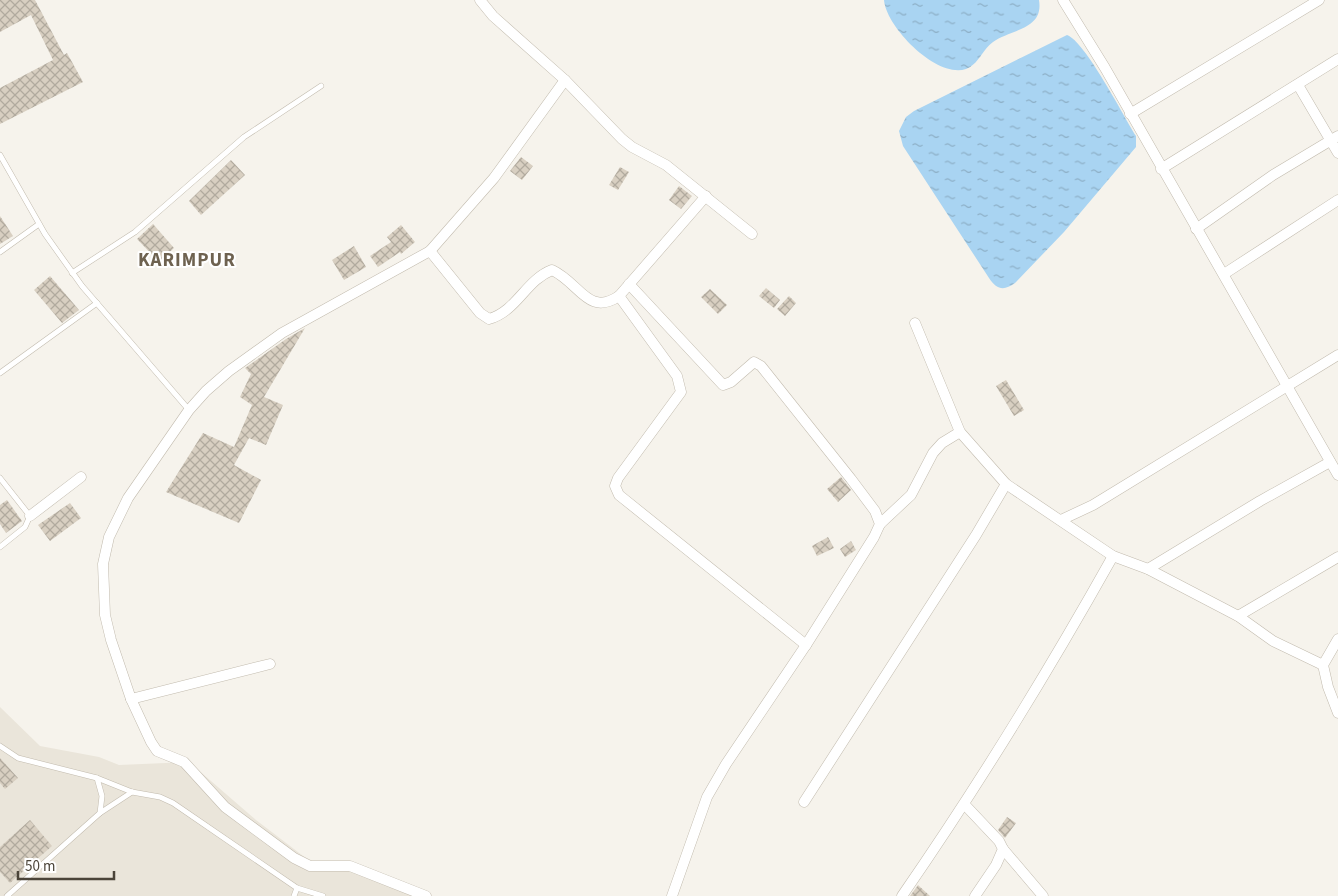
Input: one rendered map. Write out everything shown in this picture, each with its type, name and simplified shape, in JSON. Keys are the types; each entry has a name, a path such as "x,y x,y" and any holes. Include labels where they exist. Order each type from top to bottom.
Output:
{"street":[{"path":"480,0 493,16 565,80 627,143 666,165 752,234"},
{"path":"1063,0 1224,274 1338,475"},
{"path":"1130,114 1319,0"},
{"path":"1161,169 1338,59"},
{"path":"426,896 350,866 310,866 294,858 225,807 184,762 158,751 151,742 131,699 105,615 103,564 109,536 128,498 188,410 229,371 269,342 430,251 494,178 565,80"},
{"path":"1298,85 1334,138 1338,153"},
{"path":"1196,229 1273,176 1334,138"},
{"path":"430,251 480,313 490,319 499,316 509,308 534,280 552,270 561,274 594,303 602,304 619,296 706,196"},
{"path":"1224,274 1338,200"},
{"path":"629,284 723,385 730,382 754,362 762,366 875,511 880,524"},
{"path":"619,296 677,376 681,392 618,478 615,486 619,495 806,645"},
{"path":"915,323 960,432 1006,484 1113,556 1148,569 1238,616 1272,641 1323,665"},
{"path":"1061,520 1092,505 1338,355"},
{"path":"672,896 707,797 726,764 806,645 874,537 880,524 911,495 933,453 942,443 960,432"},
{"path":"1148,569 1260,501 1330,462"},
{"path":"30,516 81,477"},
{"path":"804,802 976,535 1006,484"},
{"path":"902,896 965,805 1081,614 1113,556"},
{"path":"1238,616 1338,558"},
{"path":"1338,639 1323,665 1328,687 1338,713"},
{"path":"131,699 270,664"},
{"path":"965,805 999,841 1003,849 1043,896"},
{"path":"976,896 996,865 1003,849"}],"lane":[{"path":"72,272 130,236 244,137 321,86"},
{"path":"0,155 39,224 72,272 96,303 188,410"},
{"path":"0,252 39,224"},
{"path":"0,373 96,303"},
{"path":"0,478 30,516 26,527 0,547"},
{"path":"0,746 18,758 97,778 132,792 150,793 173,803 297,888 323,896"},
{"path":"97,778 102,796 100,814"},
{"path":"7,896 100,814 132,792"},
{"path":"294,896 297,888"}],"shaded area":[{"path":"0,707 40,746 99,757 119,765 189,762 256,820 311,862 349,869 414,896 0,896"}],"water":[{"path":"884,0 1039,0 1039,10 1031,23 993,42 970,67 954,70 928,59 903,36 887,11"},
{"path":"1067,35 1075,40 1084,51 1104,81 1136,136 1136,147 1064,232 1015,283 1001,288 995,285 989,278 903,146 899,131 906,117 914,111"}],"building":[{"path":"0,0 35,0 64,55 67,53 83,82 0,124 0,88 53,60 31,15 0,32"},
{"path":"521,157 533,166 522,180 510,171"},
{"path":"231,160 245,175 201,215 189,201"},
{"path":"620,167 629,172 618,190 609,185"},
{"path":"679,186 692,196 681,209 669,200"},
{"path":"0,216 13,236 0,244"},
{"path":"153,224 174,248 159,262 137,239"},
{"path":"401,225 415,242 401,254 400,252 378,267 370,256 391,242 387,237"},
{"path":"354,246 366,267 344,280 332,260"},
{"path":"50,276 79,310 62,323 34,290"},
{"path":"766,288 780,300 774,308 759,296"},
{"path":"710,289 727,305 718,314 701,297"},
{"path":"789,296 796,303 785,316 777,309"},
{"path":"305,328 264,397 283,405 266,445 249,438 234,465 261,480 239,523 166,492 203,433 234,447 252,405 240,397 251,374 245,368"},
{"path":"1006,380 1024,410 1014,416 996,386"},
{"path":"841,477 851,490 838,502 827,489"},
{"path":"7,500 22,521 6,533 0,524 0,505"},
{"path":"70,503 81,518 50,541 38,525"},
{"path":"828,537 834,548 817,556 812,546"},
{"path":"851,541 856,550 845,557 840,549"},
{"path":"0,758 18,778 5,789 0,783"},
{"path":"1007,817 1016,823 1005,838 998,830"},
{"path":"30,820 52,846 10,883 0,872 0,847"},
{"path":"918,885 930,896 910,896"}],"district":[{"name":"KARIMPUR","path":"187,260"}]}
